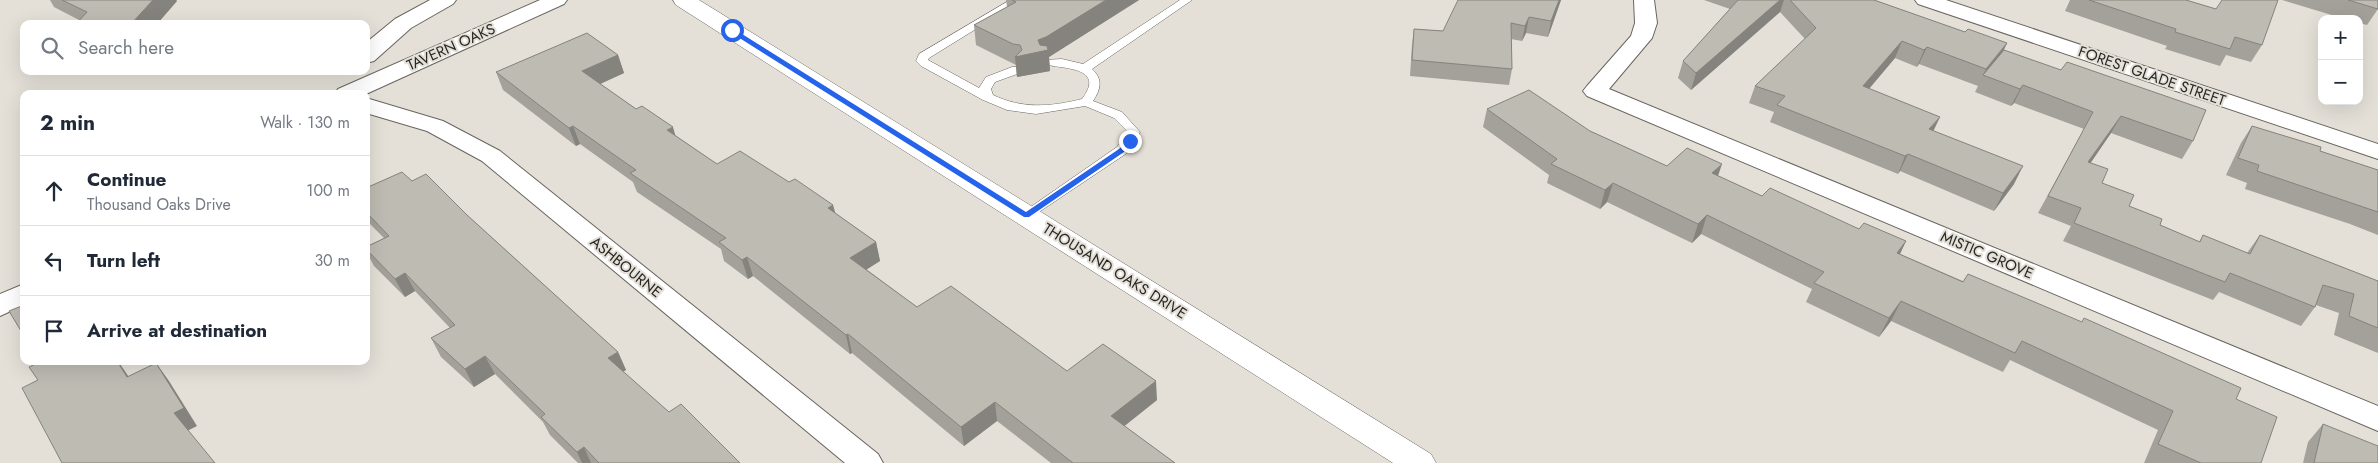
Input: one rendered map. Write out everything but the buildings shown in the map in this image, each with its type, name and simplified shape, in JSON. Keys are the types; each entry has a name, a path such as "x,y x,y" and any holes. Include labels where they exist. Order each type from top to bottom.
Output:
{"main road":[{"name":"THOUSAND OAKS DRIVE","path":"684,0 1420,463"}],"street":[{"path":"370,52 384,36 414,16 446,0"},
{"name":"TAVERN OAKS","path":"355,90 557,0"},
{"name":"MISTIC GROVE","path":"1644,0 1646,23 1641,38 1596,91 2378,420"},
{"name":"FOREST GLADE STREET","path":"1925,0 2378,152"},
{"path":"342,90 352,75"},
{"name":"ASHBOURNE","path":"370,106 435,126 491,156 867,463"},
{"path":"0,306 20,296"}],"lane":[{"path":"1018,0 924,56 922,61 1012,109 1034,111 1062,108 1086,102 1118,115 1134,132 1130,141 1122,150 1026,216"},
{"path":"1084,68 1187,0"},
{"path":"1047,62 1061,62 1084,68 1093,78 1094,89 1086,102"},
{"path":"987,97 985,89 990,80 1016,70"}],"route":[{"path":"732,30 1026,216 1122,150 1130,141"}]}
